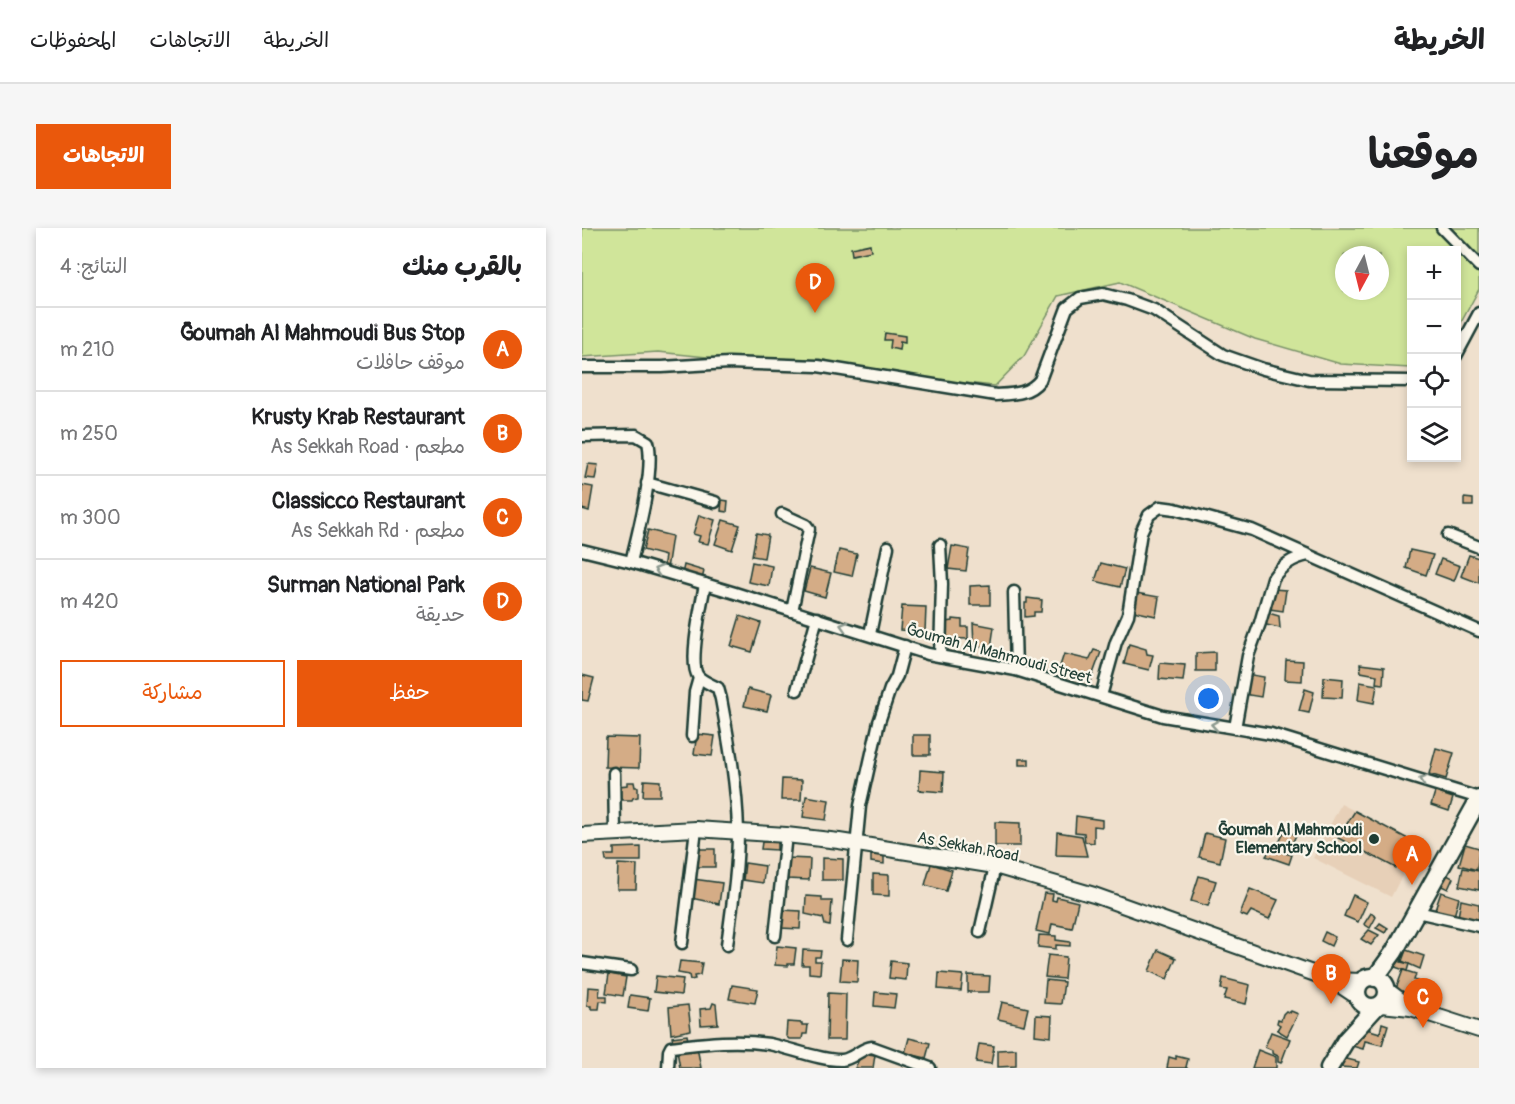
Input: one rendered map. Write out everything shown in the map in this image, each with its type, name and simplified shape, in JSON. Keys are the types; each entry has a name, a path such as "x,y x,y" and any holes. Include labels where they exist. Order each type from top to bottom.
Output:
{"highway":[{"path":"1329,1068 1373,993 1479,798"}],"main road":[{"name":"As Sekkah Road","path":"582,835 696,829 738,831 855,843 995,866 1094,895 1373,993"},
{"path":"1373,993 1479,1030"}],"street":[{"path":"1442,228 1479,266"},
{"path":"582,367 662,367 729,363 818,366 996,395 1018,394 1034,387 1040,380 1067,308 1080,298 1103,294 1154,310 1223,355 1263,369 1309,380 1407,381"},
{"path":"1457,354 1479,313"},
{"path":"582,436 636,435 648,442 650,462 647,483 630,562"},
{"path":"647,483 715,502"},
{"path":"1101,696 1116,642 1128,615 1141,532 1149,515 1157,508 1175,509 1252,530 1479,631"},
{"path":"782,514 806,525 808,529 792,611"},
{"path":"1448,535 1479,547"},
{"path":"940,545 942,584 940,656"},
{"path":"870,634 888,547"},
{"name":"Ḡoumah Al Mahmoudi Street","path":"582,550 705,584 940,656 1016,670 1163,716 1271,734 1479,798"},
{"path":"1235,729 1248,656 1273,578 1289,562 1308,555"},
{"path":"705,584 695,640 695,670 699,678 718,688 721,699 734,780 738,831 727,945"},
{"path":"1014,592 1016,670"},
{"path":"797,690 817,618"},
{"path":"847,940 860,806 879,722 897,676 905,646"},
{"path":"692,736 695,692 699,678"},
{"path":"614,773 615,832"},
{"path":"682,943 696,829"},
{"path":"775,936 786,835"},
{"path":"980,932 995,866"},
{"path":"1417,912 1479,926"},
{"path":"582,963 631,970"},
{"path":"668,1068 671,1047 714,1041 742,1041 843,1060 872,1047 930,1068"}],"shaded area":[{"path":"1341,804 1419,843 1391,897 1313,858"}],"green space":[{"path":"582,228 1479,228 1479,289 1461,323 1461,246 1407,246 1407,368 1341,364 1255,339 1120,282 1058,296 1024,356 995,386 658,352 582,357"}],"building":[{"path":"870,244 871,251 852,255 851,248"},
{"path":"885,333 905,336 905,343 900,342 899,350 890,348 891,340 884,340"},
{"path":"588,464 598,465 595,479 585,478"},
{"path":"582,485 593,487 589,511 582,509"},
{"path":"1464,498 1473,499 1473,506 1464,506"},
{"path":"722,500 728,501 727,512 721,511"},
{"path":"699,515 715,520 708,544 698,542 700,536 693,534"},
{"path":"723,520 740,525 732,550 715,544"},
{"path":"648,530 672,536 667,569 663,568 665,556 643,550"},
{"path":"756,533 768,535 764,558 752,556"},
{"path":"952,546 969,549 966,571 948,569"},
{"path":"839,550 857,554 852,576 834,572"},
{"path":"1410,550 1433,555 1426,575 1406,568"},
{"path":"1469,555 1479,558 1479,583 1461,576"},
{"path":"1441,559 1460,566 1454,581 1435,574"},
{"path":"752,562 772,566 769,586 748,582"},
{"path":"1101,563 1125,569 1120,587 1095,581"},
{"path":"684,565 704,571 702,580 682,574"},
{"path":"810,568 831,573 825,597 804,591"},
{"path":"990,585 990,605 970,605 970,586"},
{"path":"1273,589 1286,590 1283,611 1270,609"},
{"path":"1136,593 1159,597 1156,616 1133,611"},
{"path":"1027,598 1042,600 1041,612 1034,612 1034,616 1025,617"},
{"path":"902,606 926,607 925,632 900,630"},
{"path":"1265,612 1279,616 1280,628 1262,624"},
{"path":"740,616 761,623 752,652 731,646"},
{"path":"953,619 962,620 962,627 968,627 968,639 944,638 944,622 953,621"},
{"path":"973,623 994,627 991,647 974,646"},
{"path":"1129,644 1146,649 1147,654 1153,655 1149,670 1124,664"},
{"path":"1094,650 1101,652 1090,682 1058,672 1064,654 1089,660"},
{"path":"1215,652 1215,671 1196,671 1196,653"},
{"path":"1286,660 1303,661 1302,681 1285,680"},
{"path":"1160,663 1185,665 1183,681 1159,679"},
{"path":"1360,664 1384,667 1383,684 1376,683 1377,675 1361,672"},
{"path":"1246,674 1264,677 1261,697 1243,694"},
{"path":"582,675 594,678 588,701 582,700"},
{"path":"1324,677 1343,679 1342,698 1323,697"},
{"path":"1360,682 1377,685 1374,703 1358,700"},
{"path":"748,689 771,695 767,711 744,706"},
{"path":"1305,689 1314,692 1309,713 1299,711"},
{"path":"697,734 715,736 712,756 694,754"},
{"path":"913,735 930,735 930,755 913,755"},
{"path":"606,737 640,738 639,768 605,767"},
{"path":"1436,748 1454,753 1446,779 1429,774"},
{"path":"1019,759 1029,759 1029,765 1019,765"},
{"path":"920,770 944,772 943,792 919,790"},
{"path":"782,779 802,780 801,800 781,800"},
{"path":"644,780 660,781 660,796 643,796"},
{"path":"627,782 634,782 635,787 638,787 638,797 632,800 619,800 619,786 627,785"},
{"path":"1435,792 1453,798 1449,811 1431,805"},
{"path":"806,796 829,800 826,820 803,817"},
{"name":"Ḡoumah Al Mahmoudi Elementary School","path":"1355,811 1410,840 1396,868 1338,838"},
{"path":"1076,816 1102,820 1102,827 1094,826 1094,843 1085,842 1084,833 1075,832"},
{"path":"995,822 1020,823 1020,846 995,846"},
{"path":"1285,830 1296,835 1290,848 1279,843"},
{"path":"1057,832 1082,836 1087,856 1056,855"},
{"path":"1205,833 1225,838 1220,862 1199,857"},
{"path":"762,842 777,842 777,850 761,849"},
{"path":"1465,844 1479,848 1477,870 1459,865"},
{"path":"641,847 641,861 606,861 605,855 614,855 614,848"},
{"path":"698,849 715,849 715,867 698,867"},
{"path":"1271,849 1292,855 1289,864 1266,856"},
{"path":"871,855 884,856 884,864 871,862"},
{"path":"788,858 810,859 809,880 787,879"},
{"path":"822,858 843,859 843,880 822,880"},
{"path":"745,863 765,866 763,883 743,880"},
{"path":"618,864 637,865 636,889 617,889"},
{"path":"931,864 952,870 946,891 925,885"},
{"path":"1463,868 1479,871 1479,890 1459,886"},
{"path":"1441,872 1453,878 1448,889 1435,883"},
{"path":"873,874 889,875 889,896 873,895"},
{"path":"1199,876 1216,881 1208,906 1191,901"},
{"path":"693,879 722,883 719,904 691,898"},
{"path":"1250,889 1278,900 1269,919 1251,911 1247,917 1240,914"},
{"path":"1441,892 1459,898 1454,916 1435,910"},
{"path":"1044,893 1053,894 1052,900 1056,901 1057,897 1078,902 1072,928 1052,924 1050,934 1036,931"},
{"path":"1353,895 1367,902 1358,922 1344,916"},
{"path":"806,896 822,897 822,901 832,901 830,926 825,925 823,918 805,914"},
{"path":"1461,900 1479,904 1479,921 1458,917"},
{"path":"782,910 801,911 800,929 781,928"},
{"path":"1371,913 1376,917 1370,928 1364,924"},
{"path":"1380,923 1388,928 1385,933 1376,928"},
{"path":"1369,930 1379,935 1371,945 1361,939"},
{"path":"1325,932 1335,937 1331,946 1321,941"},
{"path":"1039,935 1056,936 1056,940 1070,942 1070,946 1056,945 1056,949 1038,947"},
{"path":"777,946 796,948 794,964 775,965"},
{"path":"803,950 821,951 820,957 815,957 815,961 821,961 820,974 809,973 809,965 802,965"},
{"path":"1158,950 1176,958 1167,979 1149,971"},
{"path":"1406,950 1424,956 1420,969 1402,961"},
{"path":"1399,952 1404,953 1401,962 1409,964 1407,971 1395,967"},
{"path":"1048,955 1066,957 1064,979 1045,977"},
{"path":"842,959 858,960 857,982 840,981"},
{"path":"680,961 702,963 700,975 690,980 689,975 678,973"},
{"path":"891,961 907,963 906,980 889,978"},
{"path":"1403,970 1416,974 1414,980 1417,981 1412,995 1396,989"},
{"path":"939,973 963,975 961,991 938,989"},
{"path":"609,974 626,977 623,996 606,993"},
{"path":"968,975 990,976 989,992 968,992"},
{"path":"656,976 683,979 681,995 654,992"},
{"path":"1223,978 1250,985 1246,1004 1224,999 1227,990 1221,989"},
{"path":"1046,980 1064,982 1061,1004 1044,1003"},
{"path":"732,985 758,989 755,1003 729,999"},
{"path":"588,987 600,988 599,996 607,996 607,1002 600,1001 599,1009 591,1009 591,1006 587,1006"},
{"path":"875,992 896,994 894,1008 874,1006"},
{"path":"828,993 846,994 845,1040 827,1040"},
{"path":"630,995 650,998 648,1011 628,1008"},
{"path":"1002,1002 1028,1008 1024,1025 998,1019"},
{"path":"713,1003 716,1004 718,1024 701,1025 700,1009 711,1008"},
{"path":"688,1005 691,1030 671,1034 669,1007"},
{"path":"1286,1011 1298,1014 1287,1036 1277,1030 1280,1025 1277,1023 1278,1019 1281,1020"},
{"path":"1036,1015 1052,1016 1051,1037 1035,1035"},
{"path":"787,1022 808,1025 807,1034 803,1034 802,1039 789,1039 786,1036"},
{"path":"1382,1023 1388,1025 1382,1045 1365,1041 1363,1049 1352,1046 1355,1036 1360,1037 1363,1028 1380,1033"},
{"path":"1271,1032 1290,1039 1281,1063 1278,1062 1278,1056 1272,1053 1272,1050 1265,1047"},
{"path":"687,1035 688,1040 673,1043 672,1037"},
{"path":"909,1038 930,1043 926,1058 905,1053"},
{"path":"979,1044 994,1046 991,1064 976,1062"},
{"path":"697,1047 701,1068 680,1068 677,1051"},
{"path":"1016,1049 1016,1066 998,1067 998,1050"},
{"path":"1258,1050 1276,1057 1276,1068 1252,1068"},
{"path":"862,1053 875,1055 873,1068 855,1068"},
{"path":"1176,1056 1188,1059 1187,1068 1167,1068 1169,1057 1176,1059"},
{"path":"1343,1058 1359,1062 1357,1068 1340,1067"}],"place":[{"name":"Surman National Park","path":"815,313"},
{"name":"Ḡoumah Al Mahmoudi Elementary School","path":"1374,839"},
{"name":"Ḡoumah Al Mahmoudi Bus Stop","path":"1412,885"},
{"name":"Krusty Krab Restaurant","path":"1331,1004"},
{"name":"Classicco Restaurant","path":"1423,1028"}]}
